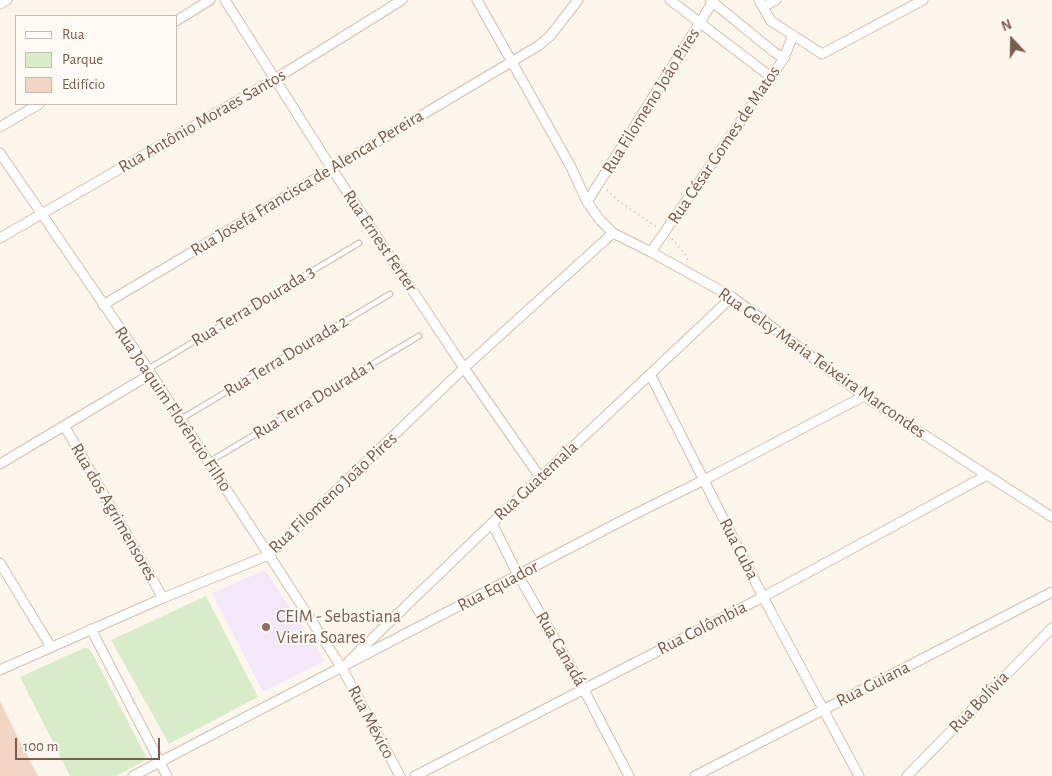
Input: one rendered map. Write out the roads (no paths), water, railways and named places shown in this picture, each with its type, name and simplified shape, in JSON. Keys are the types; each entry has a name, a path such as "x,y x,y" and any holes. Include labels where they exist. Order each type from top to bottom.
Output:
{"street":[{"path":"0,4 7,0"},
{"path":"178,20 210,0"},
{"name":"Rua Ernest Ferter","path":"225,0 332,169 464,368 540,477"},
{"name":"Rua Antônio Moraes Santos","path":"0,238 275,79 402,0"},
{"name":"Rua Gelcy Maria Teixeira Marcondes","path":"477,0 570,165 587,202 600,220 613,233 732,297 864,396 1052,517"},
{"name":"Rua Josefa Francisca de Alencar Pereira","path":"103,305 538,46 550,36 578,0"},
{"path":"670,0 771,77"},
{"path":"776,0 761,4 771,21 822,54 922,0"},
{"path":"712,1 774,52 784,58"},
{"name":"Rua Filomeno João Pires","path":"587,202 701,23 712,1"},
{"name":"Rua César Gomes de Matos","path":"651,252 784,58 793,35"},
{"path":"0,127 37,105"},
{"name":"Rua Joaquim Florêncio Filho","path":"0,153 150,372 342,668"},
{"name":"Rua Filomeno João Pires","path":"0,670 163,598 269,555 464,368 613,233"},
{"name":"Rua Guatemala","path":"342,668 540,477 732,297"},
{"path":"0,464 65,427 150,372"},
{"name":"Rua Cuba","path":"650,374 763,597 859,776"},
{"name":"Rua Equador","path":"132,776 864,396"},
{"name":"Rua dos Agrimensores","path":"65,427 163,598"},
{"name":"Rua Colômbia","path":"415,776 763,597 987,475"},
{"name":"Rua Canadá","path":"492,523 518,575 583,688 629,776"},
{"path":"0,563 51,647"},
{"name":"Rua Guiana","path":"695,776 1052,592"},
{"name":"Rua Bolívia","path":"907,776 1052,628"},
{"path":"91,629 167,776"},
{"name":"Rua México","path":"342,668 400,776"}],"lane":[{"name":"Rua Terra Dourada 3","path":"150,372 359,243"},
{"name":"Rua Terra Dourada 2","path":"181,419 390,294"},
{"name":"Rua Terra Dourada 1","path":"209,462 419,336"}],"place":[{"name":"CEIM - Sebastiana Vieira Soares","path":"266,627"}]}
